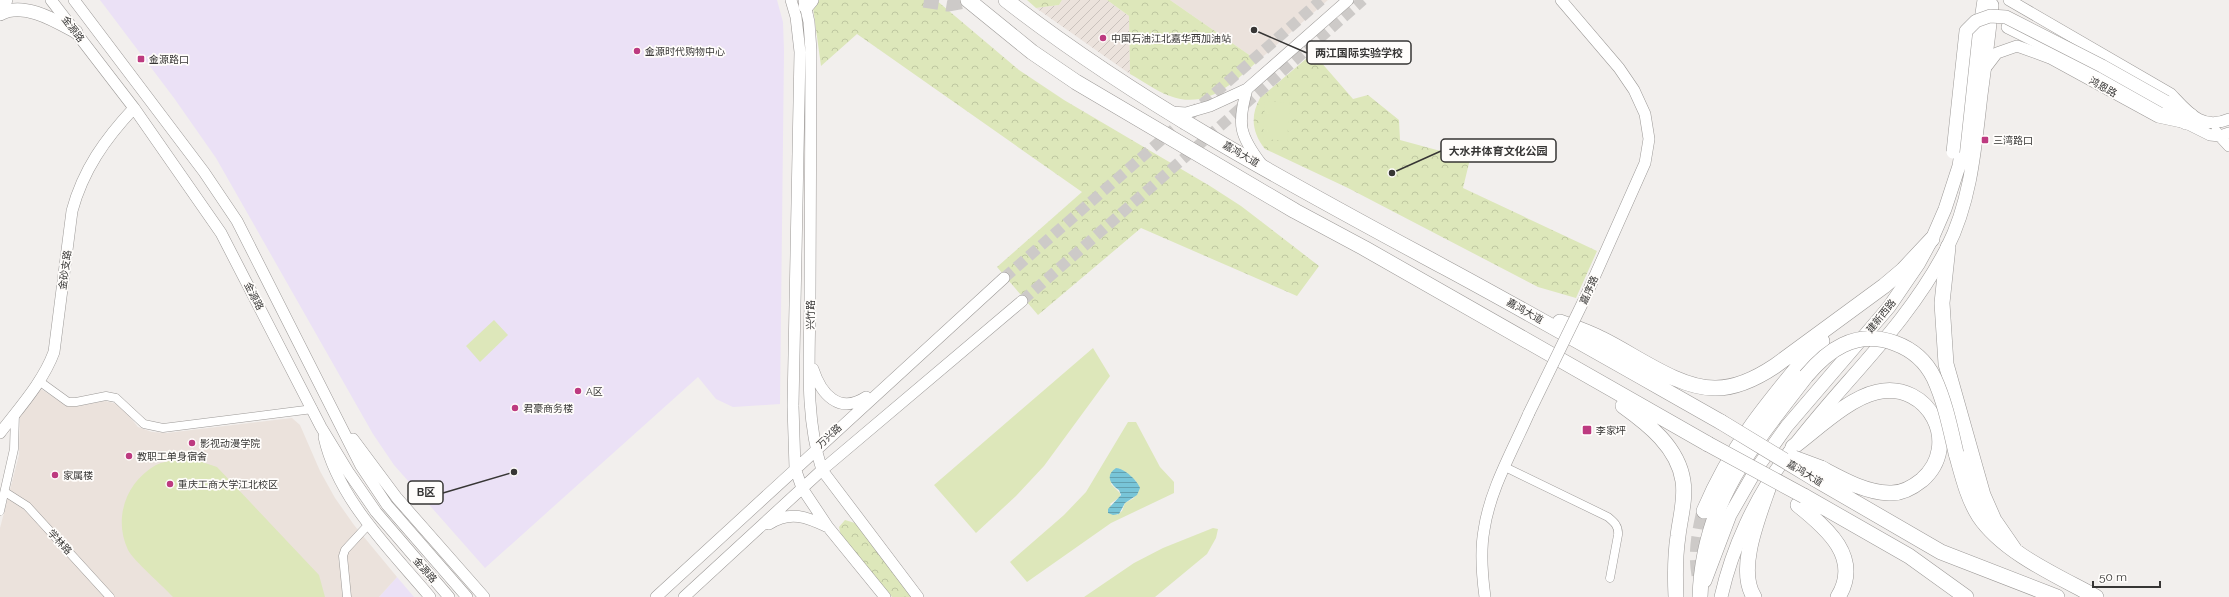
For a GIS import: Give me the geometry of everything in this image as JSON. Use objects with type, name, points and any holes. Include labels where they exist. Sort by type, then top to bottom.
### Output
[{"type":"highway","name":"嘉鸿大道","points":[[968,0],[1032,52],[1076,82],[1240,180],[1708,444],[1801,501],[1909,556],[1966,597]]},
{"type":"highway","name":"嘉鸿大道","points":[[1006,0],[1092,64],[1168,111],[1319,199],[1510,302],[1759,445],[1818,474],[1941,552],[2056,597]]},
{"type":"highway","points":[[1510,302],[1601,338],[1676,378],[1703,387],[1716,388],[1732,386],[1760,376],[1884,286],[1904,270],[1932,239]]},
{"type":"highway","points":[[1948,247],[1942,303],[1946,364],[1983,495],[1994,520],[2014,549]]},
{"type":"highway","points":[[1704,511],[1726,464],[1767,404],[1811,351],[1884,286]]},
{"type":"highway","points":[[1701,597],[1701,568],[1710,526],[1725,492],[1747,453],[1806,376],[1830,352],[1856,340],[1881,339],[1904,347],[1924,364],[1933,377],[1948,413],[1956,453],[1968,492],[1979,516],[1992,531],[2014,549],[2033,562],[2096,597]]},
{"type":"highway","points":[[1576,370],[1645,422],[1666,444],[1679,465],[1683,480],[1684,494],[1676,558],[1676,597]]},
{"type":"highway","points":[[1794,447],[1850,404],[1875,392],[1887,390],[1903,392],[1916,398],[1929,411],[1938,427],[1940,449],[1937,459],[1924,478],[1907,490],[1888,493],[1867,490],[1818,474]]},
{"type":"highway","points":[[1754,597],[1747,579],[1747,560],[1772,477]]},
{"type":"highway","points":[[1801,501],[1825,528],[1841,550],[1845,575],[1844,583],[1838,597]]},
{"type":"main road","points":[[0,7],[6,0]]},
{"type":"main road","name":"金源路","points":[[51,0],[134,108],[221,233],[321,427],[376,512],[449,597]]},
{"type":"main road","name":"金源路","points":[[74,0],[204,172],[237,221],[361,466],[387,505],[467,597]]},
{"type":"main road","name":"兴竹路","points":[[791,0],[796,17],[800,52],[793,406],[795,468],[802,488],[828,527],[885,597]]},
{"type":"main road","points":[[1168,111],[1186,113],[1210,106],[1247,88],[1348,0]]},
{"type":"main road","name":"嘉序路","points":[[1485,597],[1481,552],[1484,529],[1505,467],[1529,413],[1585,298],[1645,163],[1649,138],[1645,114],[1634,90],[1619,68],[1561,0]]},
{"type":"main road","name":"建新西路","points":[[1701,597],[1708,573],[1730,515],[1757,468],[1787,426],[1889,307],[1919,263],[1932,239],[1945,209],[1959,166],[1984,0]]},
{"type":"main road","name":"建新西路","points":[[1721,597],[1724,581],[1746,525],[1772,477],[1794,447],[1899,324],[1929,280],[1948,247],[1965,201],[1974,163],[1992,0]]},
{"type":"main road","name":"鸿恩路","points":[[2009,0],[2171,94],[2188,119],[2210,135],[2225,135]]},
{"type":"main road","name":"兴竹路","points":[[807,2],[811,51],[810,357],[811,408],[815,449],[822,470],[918,597]]},
{"type":"main road","points":[[0,14],[28,11],[52,18],[76,32]]},
{"type":"main road","points":[[1945,209],[1953,152],[1966,31],[1976,21],[1990,16],[2006,17],[2059,43],[2166,102],[2188,119]]},
{"type":"main road","points":[[76,32],[75,26],[81,20],[92,23]]},
{"type":"main road","points":[[2008,26],[2188,119]]},
{"type":"main road","name":"鸿恩路","points":[[1984,70],[1996,53],[2017,46],[2050,58],[2158,117],[2188,119],[2209,124]]},
{"type":"main road","points":[[1247,88],[1241,111],[1240,123],[1243,136],[1249,148],[1264,166]]},
{"type":"main road","name":"金砂支路","points":[[0,433],[50,364],[54,352],[72,211],[78,190],[86,171],[99,150],[114,129],[134,108]]},
{"type":"main road","points":[[2209,124],[2221,123],[2229,120]]},
{"type":"main road","points":[[2209,124],[2225,135],[2229,146]]},
{"type":"main road","name":"万兴路","points":[[656,597],[891,379],[1004,278]]},
{"type":"main road","name":"万兴路","points":[[684,597],[822,470],[1022,301]]},
{"type":"main road","points":[[810,357],[816,378],[823,389],[831,399],[842,404],[854,403],[861,400],[891,379]]},
{"type":"main road","points":[[336,418],[397,498],[484,597]]},
{"type":"main road","points":[[321,427],[329,460],[369,524],[430,597]]},
{"type":"main road","points":[[750,536],[777,519],[793,515],[805,516],[828,527]]},
{"type":"street","points":[[38,381],[68,402],[76,402],[106,396],[116,398],[144,424],[163,428],[312,409]]},
{"type":"street","points":[[0,511],[14,449],[15,413]]},
{"type":"street","points":[[1505,467],[1608,517],[1614,522],[1618,528],[1618,535],[1610,578]]},
{"type":"street","name":"学林路","points":[[5,492],[27,506],[110,597]]},
{"type":"street","points":[[347,597],[343,556],[345,550],[369,524]]},
{"type":"shaded area","points":[[100,0],[777,0],[783,22],[784,51],[780,404],[733,407],[716,399],[698,377],[485,568],[394,465],[373,434],[216,158],[174,98]]},
{"type":"shaded area","name":"中国石油江北嘉华西加油站","points":[[1062,0],[1107,0],[1129,16],[1130,74],[1036,8],[1059,5]]},
{"type":"shaded area","points":[[1170,0],[1328,0],[1258,61]]},
{"type":"shaded area","name":"重庆工商大学江北校区","points":[[41,389],[66,405],[77,406],[105,401],[114,403],[122,407],[138,427],[152,432],[167,433],[292,418],[300,425],[320,471],[335,498],[354,525],[397,577],[379,597],[0,597],[0,528],[19,455],[20,416]]},
{"type":"shaded area","points":[[397,577],[414,597],[379,597]]},
{"type":"green space","points":[[812,0],[936,0],[1019,70],[1064,100],[1210,186],[1241,206],[1319,266],[1297,296],[1141,228],[1038,315],[997,267],[1082,192],[857,34],[821,66]]},
{"type":"green space","points":[[1027,0],[1062,0],[1059,5],[1036,8]]},
{"type":"green space","points":[[1107,0],[1170,0],[1258,61],[1239,78],[1208,97],[1196,100],[1183,99],[1165,94],[1130,74],[1129,16]]},
{"type":"green space","points":[[1313,53],[1353,99],[1368,95],[1399,120],[1400,140],[1470,159],[1463,188],[1597,251],[1576,298],[1538,287],[1348,188],[1265,149],[1257,137],[1254,124],[1255,111],[1260,98]]},
{"type":"green space","points":[[1265,101],[1290,103],[1287,141],[1263,139]]},
{"type":"green space","points":[[494,320],[508,335],[480,362],[466,346]]},
{"type":"green space","points":[[1093,348],[1110,376],[1044,466],[1016,496],[976,533],[934,485]]},
{"type":"green space","points":[[1128,422],[1136,422],[1160,467],[1174,482],[1174,493],[1111,523],[1027,582],[1010,562],[1064,515],[1086,492]],"holes":[[[1119,468],[1136,481],[1134,498],[1125,503],[1122,511],[1117,515],[1110,504],[1120,497],[1120,493],[1111,484]]]},
{"type":"green space","points":[[176,459],[196,460],[217,467],[319,575],[325,597],[173,597],[142,567],[128,550],[122,526],[122,514],[130,491],[137,481],[156,465]]},
{"type":"green space","points":[[845,520],[855,523],[913,597],[892,597],[841,536],[839,527]]},
{"type":"green space","points":[[1213,528],[1218,529],[1216,538],[1207,554],[1155,597],[1084,597],[1134,563],[1163,548]]},
{"type":"water","points":[[1116,468],[1123,470],[1130,475],[1137,482],[1140,488],[1137,495],[1125,503],[1119,514],[1113,515],[1108,513],[1108,509],[1121,495],[1110,479],[1111,474]]},
{"type":"tunnel","points":[[924,0],[948,4],[971,0]]},
{"type":"tunnel","points":[[1004,278],[1321,0]]},
{"type":"tunnel","points":[[1022,301],[1363,0]]},
{"type":"tunnel","points":[[1699,575],[1699,535],[1704,511]]},
{"type":"place","name":"两江国际实验学校","points":[[1254,30]]},
{"type":"place","name":"中国石油江北嘉华西加油站","points":[[1103,38]]},
{"type":"place","name":"金源时代购物中心","points":[[637,51]]},
{"type":"place","name":"金源路口","points":[[141,59]]},
{"type":"place","name":"三湾路口","points":[[1985,140]]},
{"type":"place","name":"大水井体育文化公园","points":[[1392,173]]},
{"type":"place","name":"A区","points":[[578,391]]},
{"type":"place","name":"君豪商务楼","points":[[515,408]]},
{"type":"place","name":"李家坪","points":[[1587,430]]},
{"type":"place","name":"影视动漫学院","points":[[192,443]]},
{"type":"place","name":"教职工单身宿舍","points":[[129,456]]},
{"type":"place","name":"B区","points":[[514,472]]},
{"type":"place","name":"家属楼","points":[[55,475]]},
{"type":"place","name":"重庆工商大学江北校区","points":[[170,484]]}]
